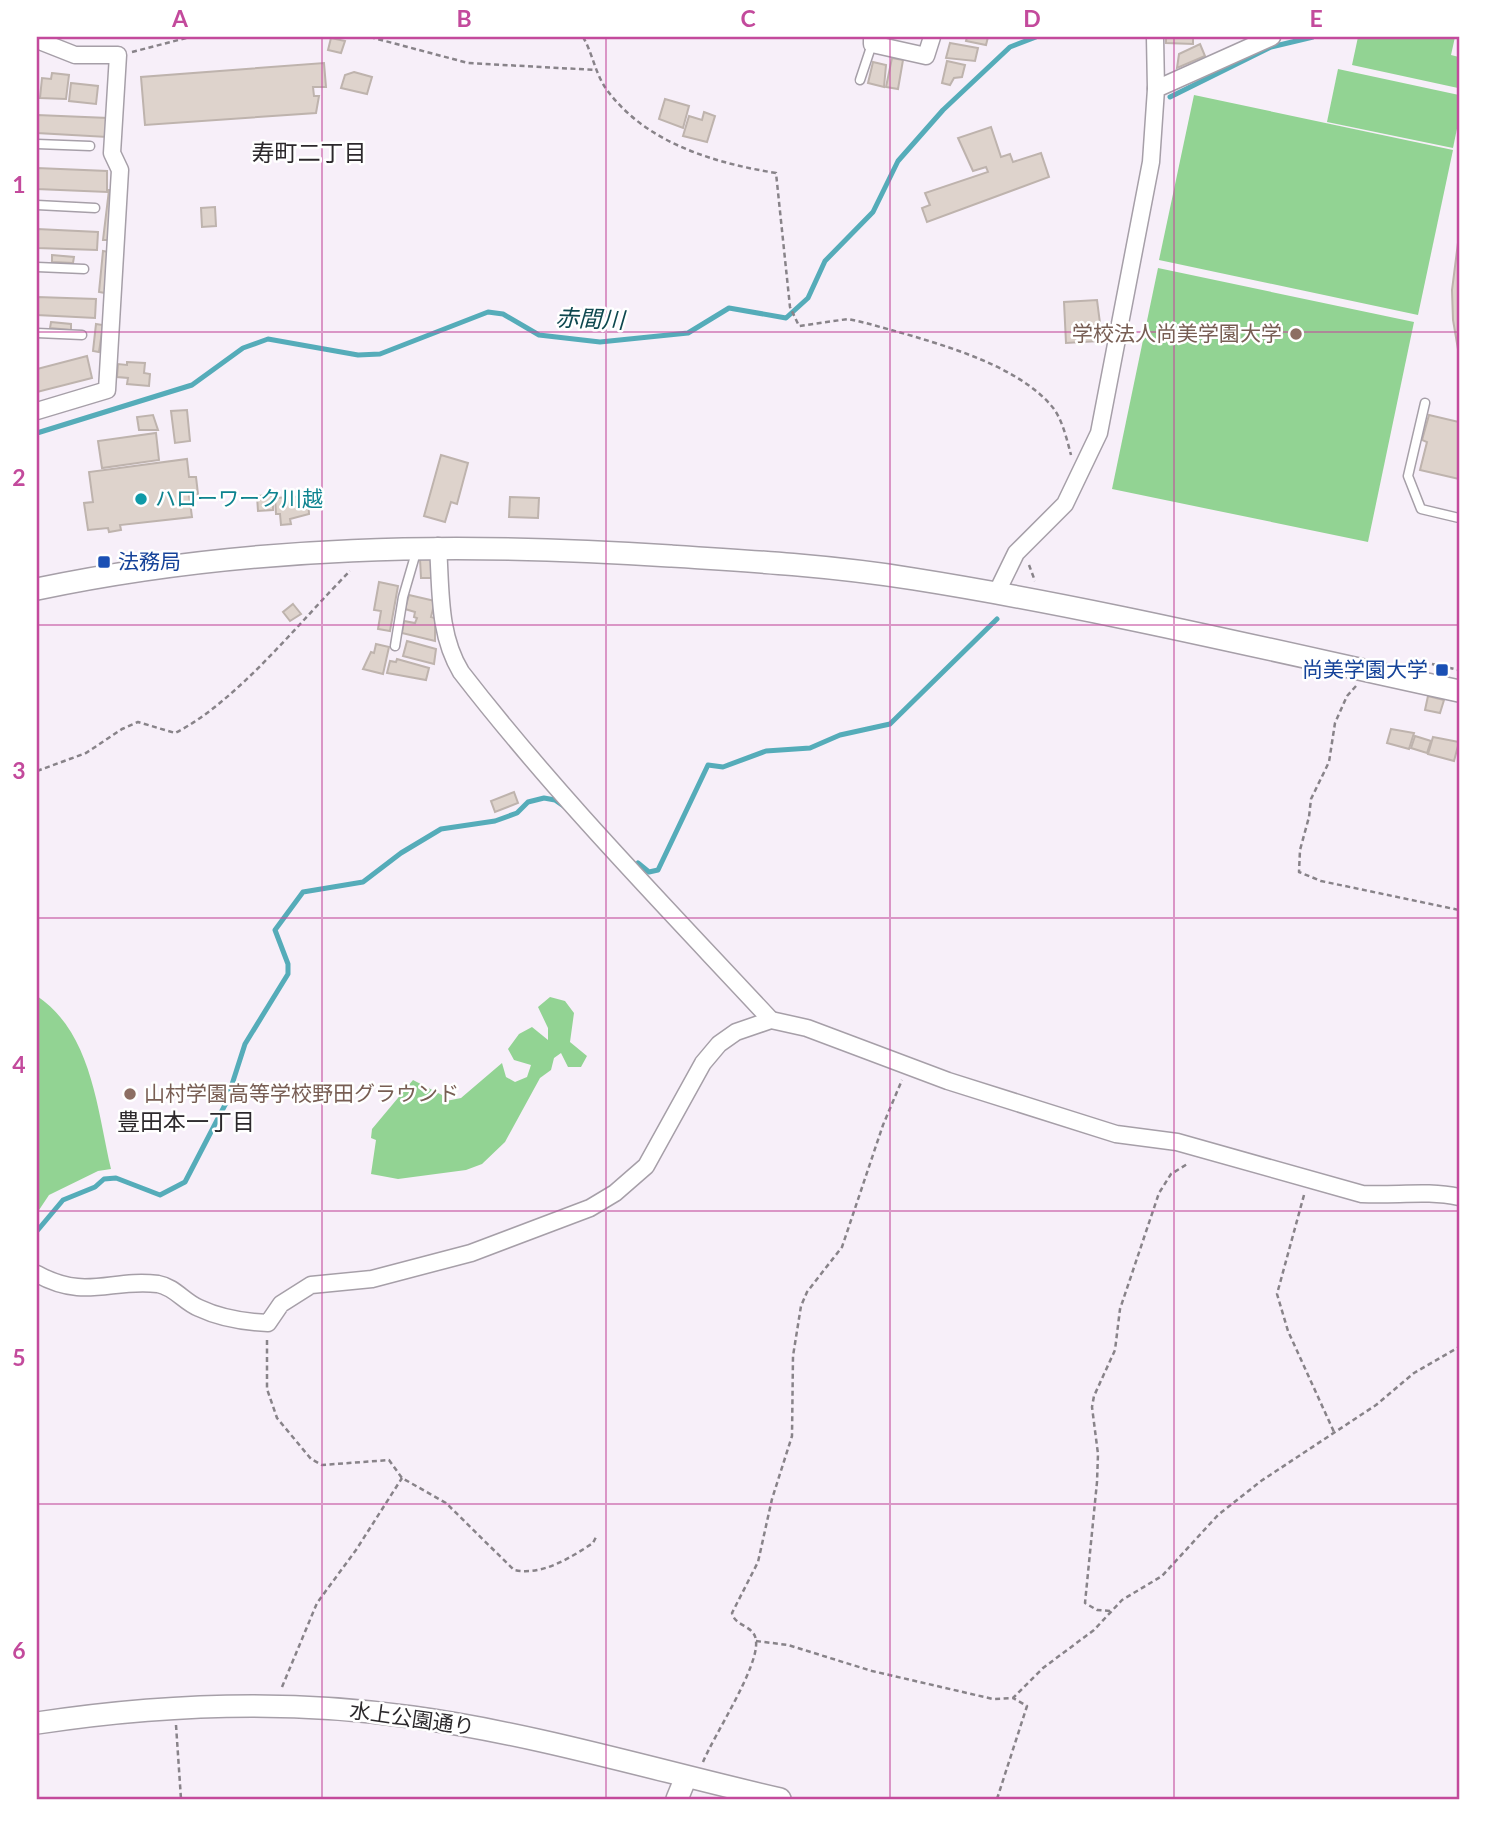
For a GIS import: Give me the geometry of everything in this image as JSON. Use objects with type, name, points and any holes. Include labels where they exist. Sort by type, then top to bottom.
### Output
[{"type":"street","points":[[872,41],[926,56],[932,37]]},
{"type":"street","points":[[996,594],[1016,553],[1050,522],[1078,480],[1099,433],[1151,162],[1156,89],[1154,37]]},
{"type":"street","points":[[1156,89],[1272,37]]},
{"type":"street","points":[[37,40],[75,55],[118,55],[112,153],[120,170],[107,390],[37,411]]},
{"type":"street","points":[[428,546],[448,651],[461,673],[596,834],[629,865],[771,1020]]},
{"type":"street","points":[[37,589],[225,558],[365,548],[428,546],[592,551],[784,564],[891,575],[996,594],[1459,691]]},
{"type":"street","points":[[37,1274],[83,1289],[138,1283],[161,1284],[199,1308],[238,1320],[268,1322],[281,1304],[311,1285],[372,1279],[471,1253],[560,1220],[630,1183],[646,1166],[703,1063],[719,1044],[736,1032],[771,1020],[807,1028],[908,1067],[1116,1134],[1177,1142],[1306,1175],[1362,1194],[1385,1196],[1419,1192],[1459,1197]]},
{"type":"street","name":"水上公園通り","points":[[37,1723],[176,1708],[274,1705],[369,1712],[473,1726],[780,1799]]},
{"type":"street","points":[[677,1799],[686,1777]]},
{"type":"lane","points":[[860,80],[872,41]]},
{"type":"lane","points":[[37,144],[90,145]]},
{"type":"lane","points":[[37,205],[95,208]]},
{"type":"lane","points":[[37,267],[84,269]]},
{"type":"lane","points":[[37,333],[82,335]]},
{"type":"lane","points":[[1425,403],[1408,476],[1421,509],[1459,518]]},
{"type":"lane","points":[[395,646],[403,597],[428,546]]},
{"type":"path","points":[[118,55],[190,37]]},
{"type":"path","points":[[370,37],[468,63],[596,70]]},
{"type":"path","points":[[583,37],[606,89],[643,128],[727,165],[776,173],[790,307],[799,326],[848,319],[974,356],[998,367],[1053,409],[1062,424],[1078,480]]},
{"type":"path","points":[[37,771],[86,753],[122,729],[138,722],[175,733],[197,722],[283,642],[357,564],[365,548]]},
{"type":"path","points":[[1029,557],[1031,575],[1042,585]]},
{"type":"path","points":[[1422,662],[1459,670]]},
{"type":"path","points":[[1362,670],[1357,684],[1347,696],[1338,715],[1329,762],[1311,799],[1310,817],[1300,850],[1299,872],[1321,881],[1459,910]]},
{"type":"path","points":[[711,1741],[752,1662],[756,1641],[750,1630],[736,1623],[732,1613],[758,1562],[772,1499],[792,1436],[796,1322],[807,1292],[842,1247],[883,1125],[908,1067]]},
{"type":"path","points":[[1110,1611],[1097,1610],[1085,1603],[1098,1468],[1092,1407],[1115,1350],[1120,1309],[1159,1193],[1171,1174],[1202,1150]]},
{"type":"path","points":[[1304,1194],[1277,1294],[1288,1331],[1334,1432]]},
{"type":"path","points":[[268,1322],[267,1389],[277,1418],[311,1459],[322,1465],[389,1460],[402,1478],[446,1503],[514,1570],[542,1570],[593,1543],[597,1535]]},
{"type":"path","points":[[1013,1698],[1043,1668],[1094,1630],[1110,1611],[1162,1576],[1218,1515],[1376,1405],[1414,1373],[1459,1346]]},
{"type":"path","points":[[274,1705],[317,1603],[356,1550],[402,1478]]},
{"type":"path","points":[[756,1641],[788,1644],[872,1671],[993,1699],[1013,1698],[1027,1706],[998,1799]]},
{"type":"path","points":[[176,1708],[181,1799]]},
{"type":"green space","points":[[1358,37],[1455,37],[1451,55],[1459,57],[1458,88],[1352,65]]},
{"type":"green space","points":[[1338,69],[1459,95],[1459,119],[1453,148],[1327,122]]},
{"type":"green space","points":[[1194,95],[1453,150],[1418,315],[1159,260]]},
{"type":"green space","points":[[1158,268],[1414,322],[1368,542],[1112,489]]},
{"type":"green space","points":[[37,996],[70,1030],[81,1051],[96,1098],[111,1169],[98,1171],[49,1195],[37,1213]]},
{"type":"green space","points":[[550,997],[565,1001],[574,1013],[570,1042],[587,1056],[581,1067],[568,1067],[561,1053],[554,1058],[551,1070],[540,1078],[505,1142],[482,1164],[466,1170],[398,1179],[371,1174],[376,1140],[371,1138],[372,1129],[413,1080],[442,1095],[446,1101],[461,1098],[502,1063],[506,1077],[515,1082],[527,1077],[531,1065],[514,1060],[508,1049],[519,1034],[532,1027],[548,1040],[548,1028],[538,1007]]},
{"type":"building","points":[[967,37],[988,37],[986,45],[966,41]]},
{"type":"building","points":[[1166,37],[1193,37],[1193,44],[1166,43]]},
{"type":"building","points":[[331,38],[345,41],[341,53],[328,50]]},
{"type":"building","points":[[950,43],[978,48],[975,61],[946,58]]},
{"type":"building","points":[[1200,44],[1205,56],[1177,68],[1179,54]]},
{"type":"building","points":[[892,58],[903,60],[898,89],[886,87]]},
{"type":"building","points":[[947,61],[965,65],[962,77],[954,78],[950,85],[942,83]]},
{"type":"building","points":[[873,62],[886,65],[884,87],[868,83]]},
{"type":"building","points":[[324,63],[326,87],[313,87],[314,96],[319,96],[316,113],[145,125],[141,77]]},
{"type":"building","points":[[354,72],[372,77],[367,94],[341,88],[345,75]]},
{"type":"building","points":[[52,73],[69,75],[66,99],[40,98],[42,78],[51,79]]},
{"type":"building","points":[[71,83],[98,86],[96,104],[69,101]]},
{"type":"building","points":[[665,99],[689,106],[683,128],[659,119]]},
{"type":"building","points":[[704,112],[715,116],[707,142],[683,136],[689,116],[702,120]]},
{"type":"building","points":[[37,115],[108,118],[107,137],[37,133]]},
{"type":"building","points":[[991,127],[1001,157],[1010,154],[1013,162],[1041,153],[1049,177],[927,222],[922,208],[930,205],[925,193],[988,172],[986,167],[973,171],[958,138]]},
{"type":"building","points":[[37,168],[107,171],[107,192],[37,189]]},
{"type":"building","points":[[109,190],[115,190],[108,240],[103,240]]},
{"type":"building","points":[[215,207],[216,226],[202,227],[201,208]]},
{"type":"building","points":[[37,229],[98,232],[97,250],[37,248]]},
{"type":"building","points":[[1459,235],[1459,355],[1453,320],[1452,290]]},
{"type":"building","points":[[103,251],[109,252],[105,293],[99,292]]},
{"type":"building","points":[[52,255],[74,257],[73,263],[52,262]]},
{"type":"building","points":[[37,297],[96,299],[95,318],[37,315]]},
{"type":"building","points":[[1097,300],[1101,331],[1098,331],[1099,341],[1066,343],[1064,302]]},
{"type":"building","points":[[51,322],[71,324],[71,330],[50,328]]},
{"type":"building","points":[[96,324],[103,325],[99,352],[93,351]]},
{"type":"building","points":[[87,356],[92,378],[37,392],[37,369]]},
{"type":"building","points":[[127,362],[145,363],[144,373],[150,374],[149,386],[127,384],[128,378],[117,377],[118,364],[127,365]]},
{"type":"building","points":[[187,410],[190,441],[175,443],[171,411]]},
{"type":"building","points":[[153,415],[158,430],[139,430],[137,417]]},
{"type":"building","points":[[1429,415],[1459,422],[1459,479],[1420,470],[1427,442],[1422,440]]},
{"type":"building","points":[[156,433],[159,460],[102,468],[98,441]]},
{"type":"building","points":[[441,455],[468,463],[457,504],[451,502],[445,522],[424,516]]},
{"type":"building","name":"ハローワーク川越","points":[[187,459],[189,477],[196,477],[198,494],[189,495],[192,517],[120,525],[121,530],[109,532],[108,528],[88,530],[84,503],[93,502],[89,472]]},
{"type":"building","points":[[273,495],[273,510],[258,511],[257,496]]},
{"type":"building","points":[[308,496],[309,514],[290,519],[291,524],[281,525],[280,514],[276,514],[275,498]]},
{"type":"building","points":[[510,497],[539,498],[538,518],[509,517]]},
{"type":"building","points":[[432,558],[433,578],[421,578],[420,559]]},
{"type":"building","points":[[379,582],[398,586],[390,631],[378,629],[381,611],[374,610]]},
{"type":"building","points":[[409,595],[435,601],[431,617],[435,618],[435,641],[402,633],[404,621],[415,623],[417,618],[414,617],[415,612],[405,609]]},
{"type":"building","points":[[293,604],[301,614],[290,621],[283,612]]},
{"type":"building","points":[[407,641],[436,649],[434,664],[403,656]]},
{"type":"building","points":[[376,644],[389,647],[383,674],[363,669],[371,652],[374,653]]},
{"type":"building","points":[[397,659],[429,668],[426,680],[387,673],[390,661],[396,662]]},
{"type":"building","points":[[1428,696],[1444,700],[1440,713],[1425,710]]},
{"type":"building","points":[[1391,729],[1414,733],[1409,749],[1387,743]]},
{"type":"building","points":[[1415,736],[1431,741],[1427,753],[1411,748]]},
{"type":"building","points":[[1433,737],[1459,742],[1454,761],[1428,754]]},
{"type":"building","points":[[514,792],[518,803],[495,812],[491,801]]},
{"type":"waterway","name":"赤間川","points":[[37,433],[192,385],[243,348],[268,339],[358,355],[380,354],[488,312],[503,314],[539,335],[600,342],[688,333],[729,308],[786,318],[808,298],[825,261],[873,212],[898,161],[943,110],[1010,47],[1036,37]]},
{"type":"waterway","points":[[1170,97],[1271,47],[1313,37]]},
{"type":"waterway","points":[[638,863],[649,872],[658,870],[708,765],[723,767],[766,751],[810,748],[840,735],[890,724],[997,619]]},
{"type":"waterway","points":[[37,1231],[63,1200],[95,1187],[104,1179],[116,1178],[160,1195],[185,1182],[226,1103],[245,1044],[288,974],[288,964],[275,930],[303,892],[363,882],[401,853],[441,829],[495,821],[517,813],[528,802],[544,798],[555,800],[565,807]]},
{"type":"place","name":"学校法人尚美学園大学","points":[[1296,334]]},
{"type":"place","name":"ハローワーク川越","points":[[141,499]]},
{"type":"place","name":"法務局","points":[[104,562]]},
{"type":"place","name":"尚美学園大学","points":[[1442,670]]},
{"type":"place","name":"山村学園高等学校野田グラウンド","points":[[130,1094]]},
{"type":"district","name":"寿町二丁目","points":[[309,153]]},
{"type":"district","name":"豊田本一丁目","points":[[186,1122]]}]
